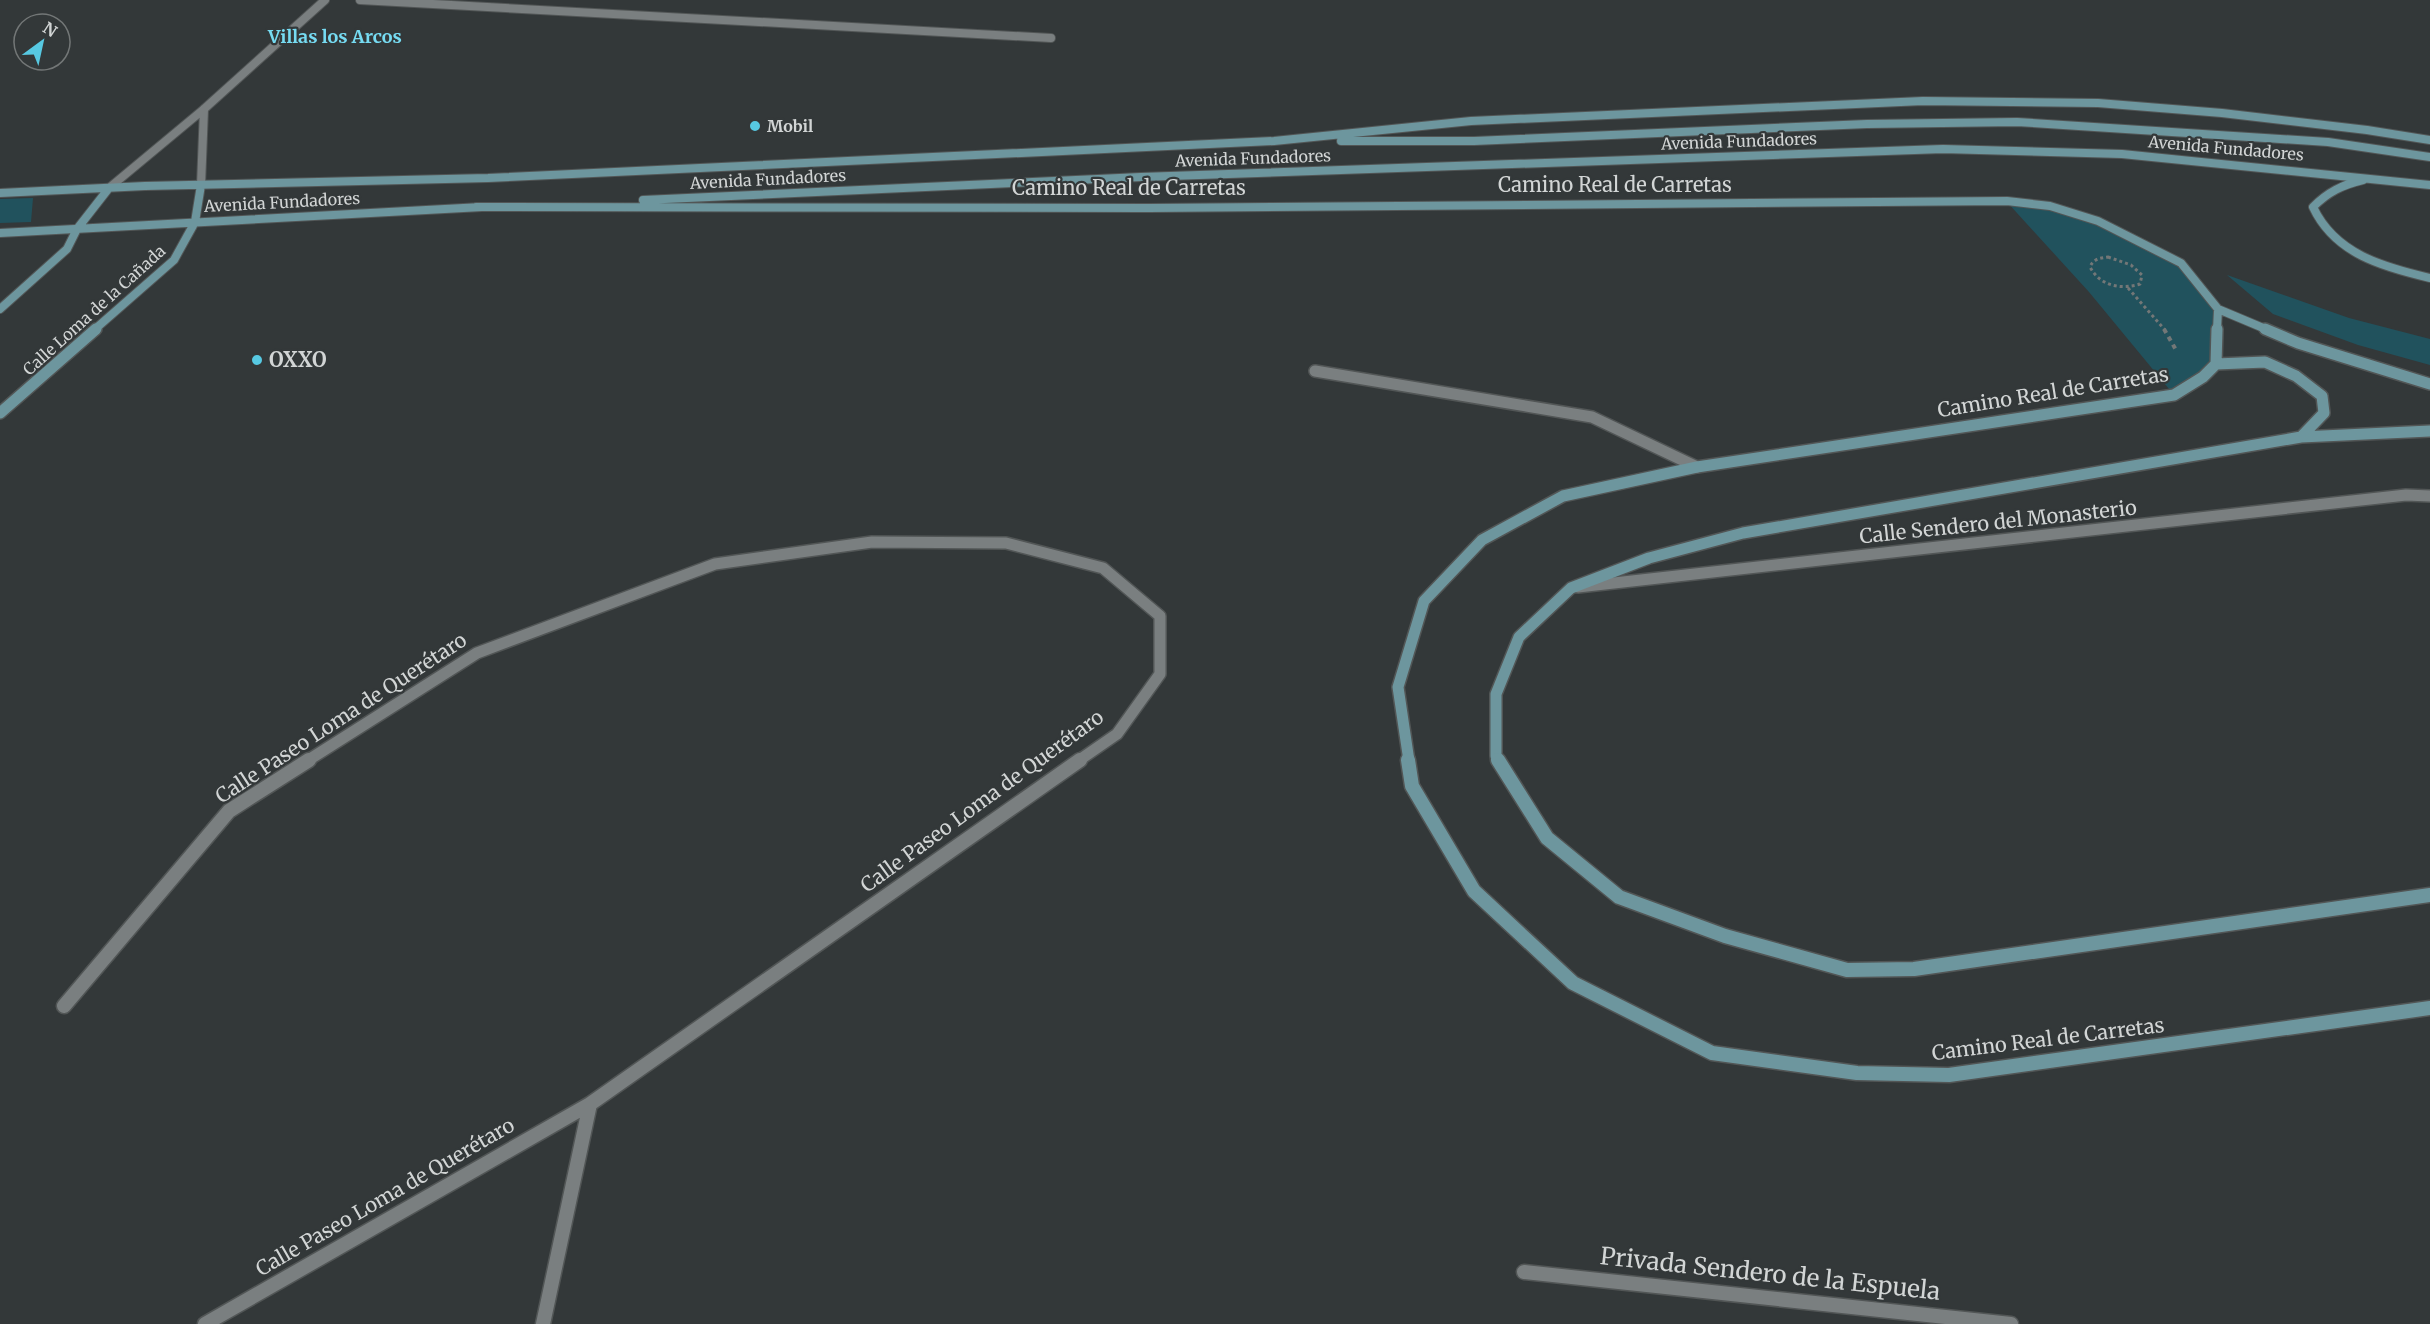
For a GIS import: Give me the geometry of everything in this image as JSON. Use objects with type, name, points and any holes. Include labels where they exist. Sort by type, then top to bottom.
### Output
[{"type":"street","points":[[0,309],[67,249],[77,229],[109,188],[204,109],[325,0]]},
{"type":"street","points":[[360,0],[1051,38]]},
{"type":"street","name":"Avenida Fundadores","points":[[0,193],[146,186],[488,178],[1274,141],[1471,121],[1923,101],[2097,103],[2222,113],[2430,140]]},
{"type":"street","points":[[201,185],[204,109]]},
{"type":"street","points":[[1274,141],[1474,141],[1867,124],[2017,122],[2328,142],[2430,157]]},
{"type":"street","name":"Avenida Fundadores","points":[[0,233],[476,207],[1141,177],[1942,149],[2122,154],[2430,185]]},
{"type":"street","points":[[2377,178],[2339,185],[2322,196],[2313,207],[2318,222],[2349,249],[2390,269],[2430,278]]},
{"type":"street","name":"Calle Loma de la Cañada","points":[[0,414],[174,260],[195,222],[201,185]]},
{"type":"street","name":"Camino Real de Carretas","points":[[476,207],[1161,208],[2007,201],[2049,206],[2098,221],[2184,266],[2218,309]]},
{"type":"street","points":[[2301,437],[2324,413],[2322,396],[2296,376],[2265,362],[2216,364],[2218,309],[2298,343],[2430,384]]},
{"type":"street","name":"Camino Real de Carretas","points":[[2216,364],[2202,377],[2174,395],[1698,467],[1563,496],[1482,540],[1424,601],[1398,687],[1412,786],[1474,891],[1573,983],[1712,1053],[1857,1073],[1949,1075],[2430,1008]]},
{"type":"street","points":[[1315,371],[1592,417],[1698,467]]},
{"type":"street","points":[[2430,431],[2301,437],[1743,533],[1649,558],[1571,588],[1520,637],[1496,694],[1496,756],[1547,838],[1619,897],[1725,936],[1847,970],[1914,969],[2430,895]]},
{"type":"street","name":"Calle Sendero del Monasterio","points":[[1571,588],[2406,495],[2430,496]]},
{"type":"street","name":"Calle Paseo Loma de Querétaro","points":[[64,1006],[230,811],[477,653],[715,564],[872,542],[1006,543],[1103,568],[1160,616],[1160,674],[1116,734],[590,1104],[205,1324]]},
{"type":"street","points":[[543,1324],[590,1104]]},
{"type":"street","name":"Privada Sendero de la Espuela","points":[[1524,1272],[2011,1324]]},
{"type":"path","points":[[2127,288],[2161,323],[2176,350],[2174,395]]},
{"type":"shaded area","points":[[33,198],[31,222],[0,223],[0,199]]},
{"type":"shaded area","points":[[2007,202],[2050,206],[2098,221],[2181,263],[2218,309],[2216,364],[2174,395],[2089,292]]},
{"type":"shaded area","points":[[2227,275],[2349,318],[2430,339],[2430,365],[2358,345],[2273,314]]},
{"type":"place","name":"Mobil","points":[[755,126]]},
{"type":"place","name":"OXXO","points":[[257,360]]},
{"type":"district","name":"Villas los Arcos","points":[[335,37]]}]
